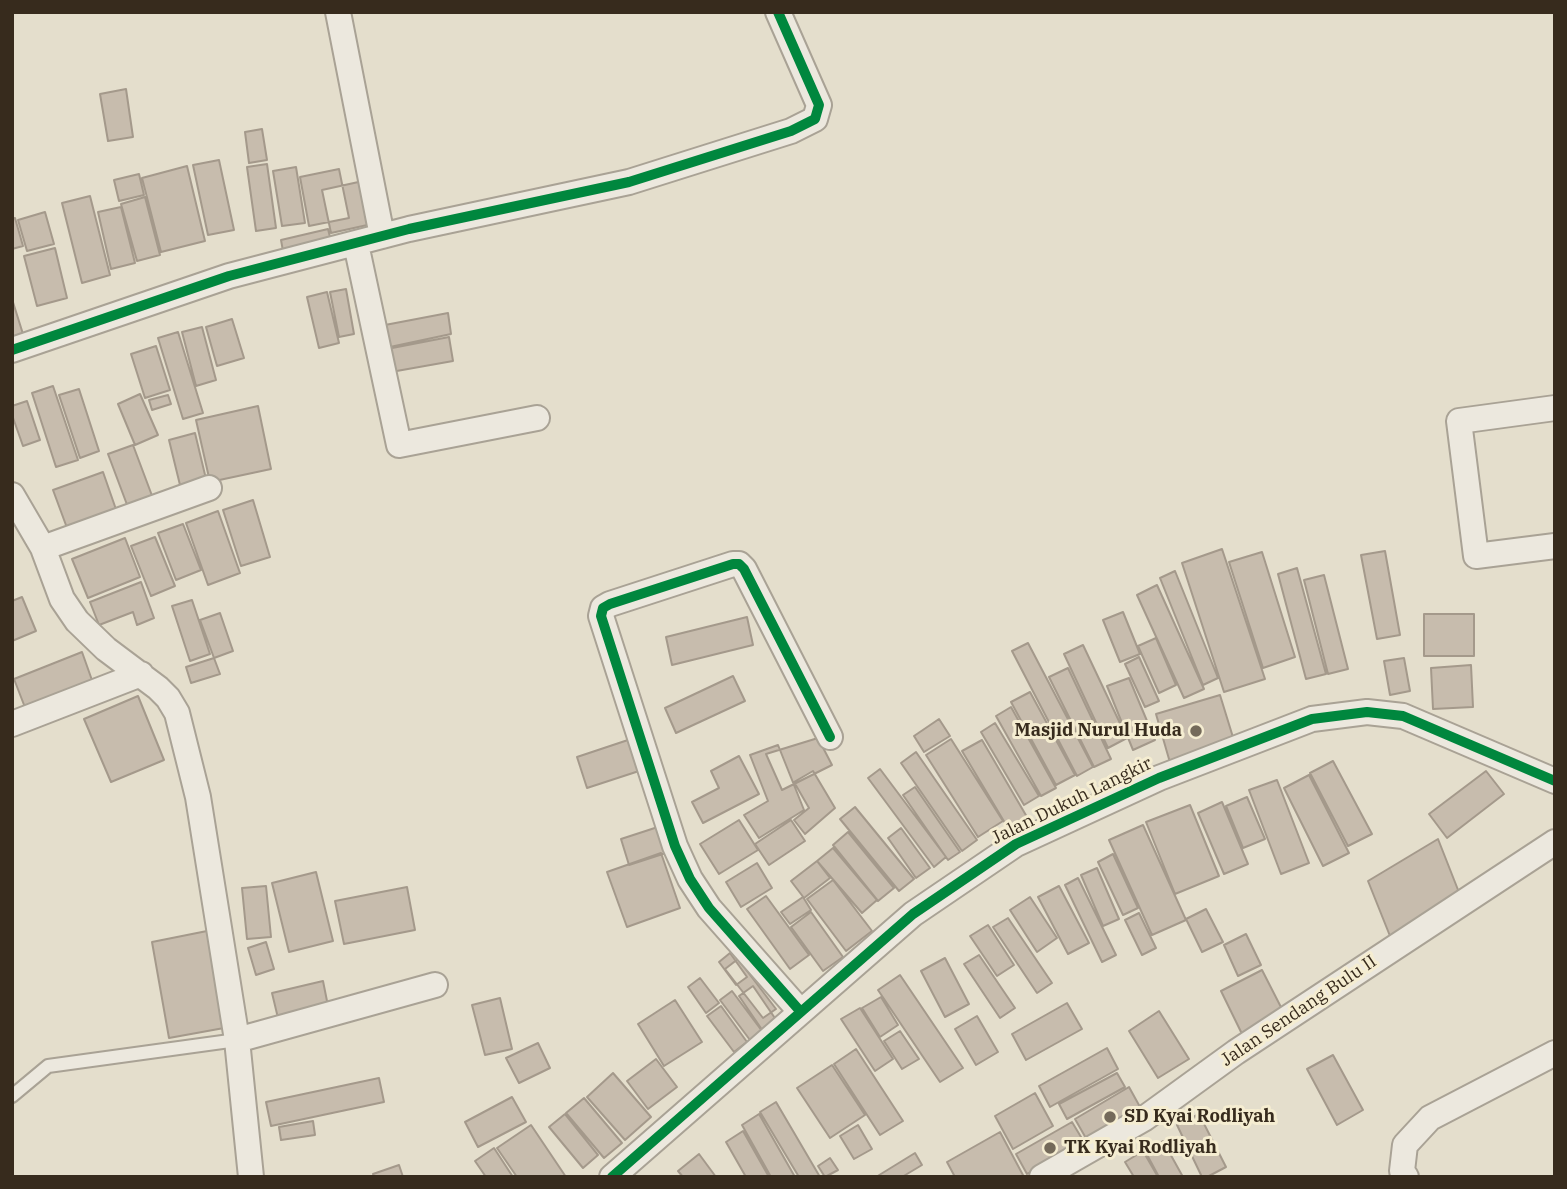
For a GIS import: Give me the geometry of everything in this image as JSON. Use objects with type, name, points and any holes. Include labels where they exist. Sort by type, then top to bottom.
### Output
[{"type":"street","points":[[338,12],[382,236]]},
{"type":"street","points":[[12,350],[229,276],[382,236],[629,182],[791,131],[815,119],[819,105],[778,12]]},
{"type":"street","points":[[356,244],[399,445],[537,418]]},
{"type":"street","points":[[1555,408],[1458,421],[1476,556],[1555,546]]},
{"type":"street","points":[[43,548],[209,488]]},
{"type":"street","points":[[12,495],[43,548],[62,599],[77,621],[106,649],[168,698],[177,713],[198,797],[237,1040],[251,1177]]},
{"type":"street","points":[[800,1011],[709,908],[690,879],[675,846],[601,616],[603,608],[739,564],[830,737]]},
{"type":"street","points":[[12,724],[141,674]]},
{"type":"street","name":"Jalan Dukuh Langkir","points":[[612,1177],[912,914],[1016,844],[1159,778],[1312,719],[1367,712],[1403,716],[1555,781]]},
{"type":"street","name":"Jalan Sendang Bulu II","points":[[1042,1177],[1145,1118],[1246,1045],[1555,842]]},
{"type":"street","points":[[237,1040],[435,985]]},
{"type":"street","points":[[1406,1177],[1402,1171],[1405,1145],[1430,1118],[1555,1052]]},
{"type":"lane","points":[[12,1096],[48,1066],[237,1040]]},
{"type":"building","points":[[126,89],[133,137],[108,141],[100,94]]},
{"type":"building","points":[[262,129],[267,160],[249,163],[245,132]]},
{"type":"building","points":[[219,160],[234,230],[208,235],[193,165]]},
{"type":"building","points":[[267,164],[276,228],[256,231],[247,167]]},
{"type":"building","points":[[187,166],[205,241],[161,252],[142,178]]},
{"type":"building","points":[[296,167],[305,223],[282,226],[273,171]]},
{"type":"building","points":[[339,169],[349,218],[309,226],[300,177]]},
{"type":"building","points":[[139,174],[144,195],[119,201],[114,180]]},
{"type":"building","points":[[363,181],[372,224],[331,233],[322,190]]},
{"type":"building","points":[[90,196],[110,275],[82,283],[62,203]]},
{"type":"building","points":[[145,197],[160,255],[137,261],[121,204]]},
{"type":"building","points":[[121,207],[135,263],[111,269],[98,212]]},
{"type":"building","points":[[45,212],[54,244],[27,251],[18,220]]},
{"type":"building","points":[[15,218],[23,246],[12,249],[12,219]]},
{"type":"building","points":[[328,229],[331,241],[283,251],[281,240]]},
{"type":"building","points":[[55,248],[67,298],[37,306],[24,256]]},
{"type":"building","points":[[346,289],[354,334],[339,337],[330,292]]},
{"type":"building","points":[[327,292],[339,343],[319,348],[307,297]]},
{"type":"building","points":[[12,299],[23,334],[12,337]]},
{"type":"building","points":[[448,313],[451,334],[390,347],[385,325]]},
{"type":"building","points":[[232,319],[244,358],[217,366],[206,327]]},
{"type":"building","points":[[202,327],[216,380],[196,386],[182,332]]},
{"type":"building","points":[[178,332],[203,413],[183,419],[158,338]]},
{"type":"building","points":[[449,337],[453,361],[391,372],[387,349]]},
{"type":"building","points":[[156,346],[170,390],[145,398],[131,354]]},
{"type":"building","points":[[53,386],[78,460],[56,467],[32,393]]},
{"type":"building","points":[[79,389],[99,451],[80,458],[59,395]]},
{"type":"building","points":[[140,394],[158,435],[135,445],[118,404]]},
{"type":"building","points":[[168,395],[171,404],[152,410],[149,400]]},
{"type":"building","points":[[27,401],[40,440],[23,446],[12,415],[12,406]]},
{"type":"building","points":[[258,406],[271,469],[210,482],[196,420]]},
{"type":"building","points":[[195,433],[206,479],[180,485],[169,440]]},
{"type":"building","points":[[133,445],[154,501],[129,510],[108,454]]},
{"type":"building","points":[[103,472],[119,518],[70,536],[53,490]]},
{"type":"building","points":[[253,500],[270,557],[241,566],[223,510]]},
{"type":"building","points":[[218,511],[240,573],[208,585],[186,523]]},
{"type":"building","points":[[183,524],[201,570],[176,580],[158,533]]},
{"type":"building","points":[[155,537],[175,586],[151,596],[131,546]]},
{"type":"building","points":[[125,538],[140,577],[88,598],[72,559]]},
{"type":"building","points":[[1222,549],[1265,679],[1224,692],[1182,563]]},
{"type":"building","points":[[1385,551],[1400,635],[1377,639],[1361,555]]},
{"type":"building","points":[[1262,552],[1295,657],[1263,668],[1229,562]]},
{"type":"building","points":[[1297,568],[1326,674],[1306,679],[1278,574]]},
{"type":"building","points":[[1175,571],[1218,678],[1203,685],[1160,578]]},
{"type":"building","points":[[1324,575],[1348,669],[1328,674],[1304,580]]},
{"type":"building","points":[[141,582],[154,618],[137,625],[133,612],[99,625],[90,602]]},
{"type":"building","points":[[1157,585],[1204,689],[1184,698],[1137,595]]},
{"type":"building","points":[[22,597],[36,631],[12,641],[12,601]]},
{"type":"building","points":[[192,600],[210,654],[190,661],[172,606]]},
{"type":"building","points":[[1123,612],[1140,654],[1120,662],[1103,620]]},
{"type":"building","points":[[220,613],[233,651],[214,658],[200,620]]},
{"type":"building","points":[[1424,614],[1474,614],[1474,656],[1424,656]]},
{"type":"building","points":[[747,617],[753,645],[672,665],[666,637]]},
{"type":"building","points":[[1156,638],[1176,685],[1159,693],[1138,646]]},
{"type":"building","points":[[1028,643],[1093,767],[1077,776],[1012,651]]},
{"type":"building","points":[[1083,645],[1127,738],[1108,748],[1064,654]]},
{"type":"building","points":[[82,652],[93,683],[26,710],[14,679]]},
{"type":"building","points":[[1139,657],[1159,701],[1145,707],[1125,664]]},
{"type":"building","points":[[214,658],[220,674],[191,683],[186,667]]},
{"type":"building","points":[[1404,658],[1410,691],[1390,695],[1384,661]]},
{"type":"building","points":[[1471,665],[1473,707],[1433,709],[1431,668]]},
{"type":"building","points":[[1068,668],[1111,759],[1094,767],[1049,677]]},
{"type":"building","points":[[733,676],[745,701],[676,733],[665,708]]},
{"type":"building","points":[[1129,678],[1155,740],[1133,750],[1107,686]]},
{"type":"building","points":[[1030,692],[1075,775],[1056,785],[1011,702]]},
{"type":"building","name":"Masjid Nurul Huda","points":[[1220,695],[1236,747],[1171,766],[1156,714]]},
{"type":"building","points":[[138,696],[164,760],[111,782],[84,719]]},
{"type":"building","points":[[1011,707],[1056,788],[1041,796],[996,716]]},
{"type":"building","points":[[939,719],[950,736],[924,752],[914,736]]},
{"type":"building","points":[[995,723],[1039,796],[1024,805],[981,732]]},
{"type":"building","points":[[818,738],[832,765],[782,790],[766,754]]},
{"type":"building","points":[[951,739],[1003,821],[978,837],[926,755]]},
{"type":"building","points":[[628,740],[639,771],[587,788],[577,757]]},
{"type":"building","points":[[982,740],[1027,817],[1008,828],[962,751]]},
{"type":"building","points":[[778,745],[804,810],[759,838],[744,815],[768,801],[750,755]]},
{"type":"building","points":[[916,752],[977,840],[962,851],[901,763]]},
{"type":"building","points":[[739,756],[759,794],[703,823],[692,802],[719,788],[711,771]]},
{"type":"building","points":[[1333,761],[1372,834],[1348,846],[1310,773]]},
{"type":"building","points":[[880,769],[946,857],[934,867],[868,778]]},
{"type":"building","points":[[813,771],[835,808],[805,834],[794,820],[809,808],[794,782]]},
{"type":"building","points":[[1486,771],[1504,794],[1447,838],[1429,814]]},
{"type":"building","points":[[1309,775],[1349,853],[1323,866],[1284,788]]},
{"type":"building","points":[[1277,780],[1309,863],[1281,874],[1249,790]]},
{"type":"building","points":[[915,787],[960,852],[948,860],[903,795]]},
{"type":"building","points":[[1247,797],[1265,839],[1243,848],[1226,806]]},
{"type":"building","points":[[1222,802],[1248,864],[1224,874],[1198,813]]},
{"type":"building","points":[[1190,805],[1219,876],[1175,894],[1146,822]]},
{"type":"building","points":[[855,807],[914,879],[899,891],[840,819]]},
{"type":"building","points":[[739,820],[758,850],[719,874],[700,844]]},
{"type":"building","points":[[791,820],[805,841],[769,865],[755,844]]},
{"type":"building","points":[[664,825],[672,851],[629,865],[621,839]]},
{"type":"building","points":[[1143,825],[1186,920],[1152,935],[1109,840]]},
{"type":"building","points":[[901,828],[930,868],[916,878],[888,838]]},
{"type":"building","points":[[848,832],[894,888],[878,901],[833,845]]},
{"type":"building","points":[[1438,839],[1462,900],[1392,941],[1368,881]]},
{"type":"building","points":[[833,848],[877,900],[862,913],[817,861]]},
{"type":"building","points":[[661,853],[680,908],[627,927],[607,872]]},
{"type":"building","points":[[1113,854],[1138,908],[1123,915],[1098,862]]},
{"type":"building","points":[[817,861],[830,878],[804,898],[791,881]]},
{"type":"building","points":[[757,863],[772,888],[741,907],[726,882]]},
{"type":"building","points":[[1097,868],[1119,919],[1103,926],[1081,875]]},
{"type":"building","points":[[316,872],[333,941],[289,952],[272,883]]},
{"type":"building","points":[[1078,878],[1116,955],[1102,962],[1065,885]]},
{"type":"building","points":[[833,880],[872,931],[846,951],[807,899]]},
{"type":"building","points":[[266,886],[271,937],[247,939],[242,888]]},
{"type":"building","points":[[1059,886],[1089,943],[1068,954],[1038,897]]},
{"type":"building","points":[[407,887],[415,930],[344,944],[335,901]]},
{"type":"building","points":[[766,896],[809,955],[790,969],[747,909]]},
{"type":"building","points":[[803,897],[811,910],[790,924],[781,912]]},
{"type":"building","points":[[1030,897],[1057,938],[1037,952],[1010,910]]},
{"type":"building","points":[[1206,909],[1223,942],[1202,952],[1186,919]]},
{"type":"building","points":[[811,912],[843,957],[823,971],[791,927]]},
{"type":"building","points":[[1139,913],[1156,948],[1142,955],[1125,920]]},
{"type":"building","points":[[1008,918],[1052,983],[1037,993],[993,927]]},
{"type":"building","points":[[988,925],[1014,965],[997,976],[970,936]]},
{"type":"building","points":[[207,931],[224,1028],[169,1038],[152,942]]},
{"type":"building","points":[[1246,934],[1261,965],[1238,976],[1224,945]]},
{"type":"building","points":[[266,942],[274,969],[256,975],[248,948]]},
{"type":"building","points":[[730,953],[747,977],[736,985],[719,962]]},
{"type":"building","points":[[979,955],[1015,1008],[1000,1018],[964,964]]},
{"type":"building","points":[[945,958],[969,1004],[945,1017],[921,971]]},
{"type":"building","points":[[738,959],[776,1009],[763,1018],[725,969]]},
{"type":"building","points":[[1262,970],[1285,1015],[1243,1036],[1221,991]]},
{"type":"building","points":[[900,975],[963,1068],[940,1082],[878,990]]},
{"type":"building","points":[[700,978],[719,1003],[706,1013],[688,987]]},
{"type":"building","points":[[323,981],[328,1006],[278,1018],[272,993]]},
{"type":"building","points":[[753,986],[781,1027],[767,1037],[739,996]]},
{"type":"building","points":[[732,991],[762,1031],[750,1040],[720,1000]]},
{"type":"building","points":[[881,997],[898,1025],[880,1037],[862,1008]]},
{"type":"building","points":[[500,998],[512,1049],[485,1055],[472,1005]]},
{"type":"building","points":[[675,1000],[702,1042],[664,1066],[638,1024]]},
{"type":"building","points":[[1067,1003],[1082,1029],[1026,1060],[1012,1034]]},
{"type":"building","points":[[721,1006],[747,1042],[734,1052],[707,1016]]},
{"type":"building","points":[[860,1008],[893,1059],[875,1071],[841,1019]]},
{"type":"building","points":[[1159,1011],[1189,1059],[1158,1078],[1129,1031]]},
{"type":"building","points":[[977,1016],[998,1052],[976,1065],[955,1029]]},
{"type":"building","points":[[900,1031],[919,1059],[902,1069],[884,1041]]},
{"type":"building","points":[[538,1043],[550,1068],[519,1083],[506,1058]]},
{"type":"building","points":[[1107,1048],[1118,1069],[1050,1107],[1039,1086]]},
{"type":"building","points":[[856,1049],[903,1121],[880,1135],[834,1064]]},
{"type":"building","points":[[1333,1055],[1363,1110],[1337,1125],[1307,1069]]},
{"type":"building","points":[[656,1059],[677,1087],[648,1109],[627,1081]]},
{"type":"building","points":[[832,1065],[865,1115],[830,1138],[797,1088]]},
{"type":"building","points":[[613,1073],[651,1117],[625,1140],[587,1097]]},
{"type":"building","points":[[1117,1073],[1125,1087],[1067,1119],[1059,1104]]},
{"type":"building","points":[[379,1078],[384,1102],[271,1126],[266,1102]]},
{"type":"building","name":"SD Kyai Rodliyah","points":[[1129,1087],[1145,1116],[1091,1147],[1075,1119]]},
{"type":"building","points":[[1035,1093],[1053,1126],[1013,1149],[995,1116]]},
{"type":"building","points":[[512,1097],[526,1122],[478,1147],[465,1122]]},
{"type":"building","points":[[584,1098],[622,1143],[604,1158],[566,1113]]},
{"type":"building","points":[[776,1102],[820,1177],[799,1177],[760,1112]]},
{"type":"building","points":[[565,1114],[598,1155],[583,1168],[549,1127]]},
{"type":"building","points":[[759,1114],[795,1177],[771,1177],[742,1125]]},
{"type":"building","points":[[1199,1114],[1226,1167],[1207,1177],[1202,1177],[1177,1125]]},
{"type":"building","points":[[313,1121],[315,1135],[281,1140],[279,1127]]},
{"type":"building","name":"TK Kyai Rodliyah","points":[[1072,1122],[1084,1142],[1027,1174],[1016,1154]]},
{"type":"building","points":[[531,1125],[566,1177],[517,1177],[497,1148]]},
{"type":"building","points":[[858,1125],[872,1149],[854,1159],[840,1136]]},
{"type":"building","points":[[743,1131],[769,1177],[746,1177],[726,1142]]},
{"type":"building","points":[[1000,1132],[1024,1177],[955,1177],[947,1162]]},
{"type":"building","points":[[1163,1141],[1183,1177],[1159,1177],[1145,1151]]},
{"type":"building","points":[[494,1148],[513,1177],[486,1177],[475,1161]]},
{"type":"building","points":[[1143,1151],[1158,1177],[1134,1177],[1125,1162]]},
{"type":"building","points":[[915,1153],[922,1165],[902,1177],[876,1177]]},
{"type":"building","points":[[699,1154],[716,1177],[683,1177],[678,1171]]},
{"type":"building","points":[[830,1158],[838,1170],[825,1177],[818,1166]]},
{"type":"building","points":[[399,1165],[403,1177],[374,1177],[373,1174]]},
{"type":"cycle path","points":[[12,350],[229,276],[409,229],[629,182],[791,131],[815,119],[819,105],[778,12]]},
{"type":"cycle path","points":[[800,1011],[709,908],[690,879],[675,846],[601,616],[603,608],[739,564],[830,737]]},
{"type":"cycle path","points":[[612,1177],[913,914],[1016,844],[1159,778],[1312,719],[1367,712],[1403,716],[1555,781]]},
{"type":"place","name":"Masjid Nurul Huda","points":[[1196,731]]},
{"type":"place","name":"SD Kyai Rodliyah","points":[[1110,1117]]},
{"type":"place","name":"TK Kyai Rodliyah","points":[[1050,1148]]}]
